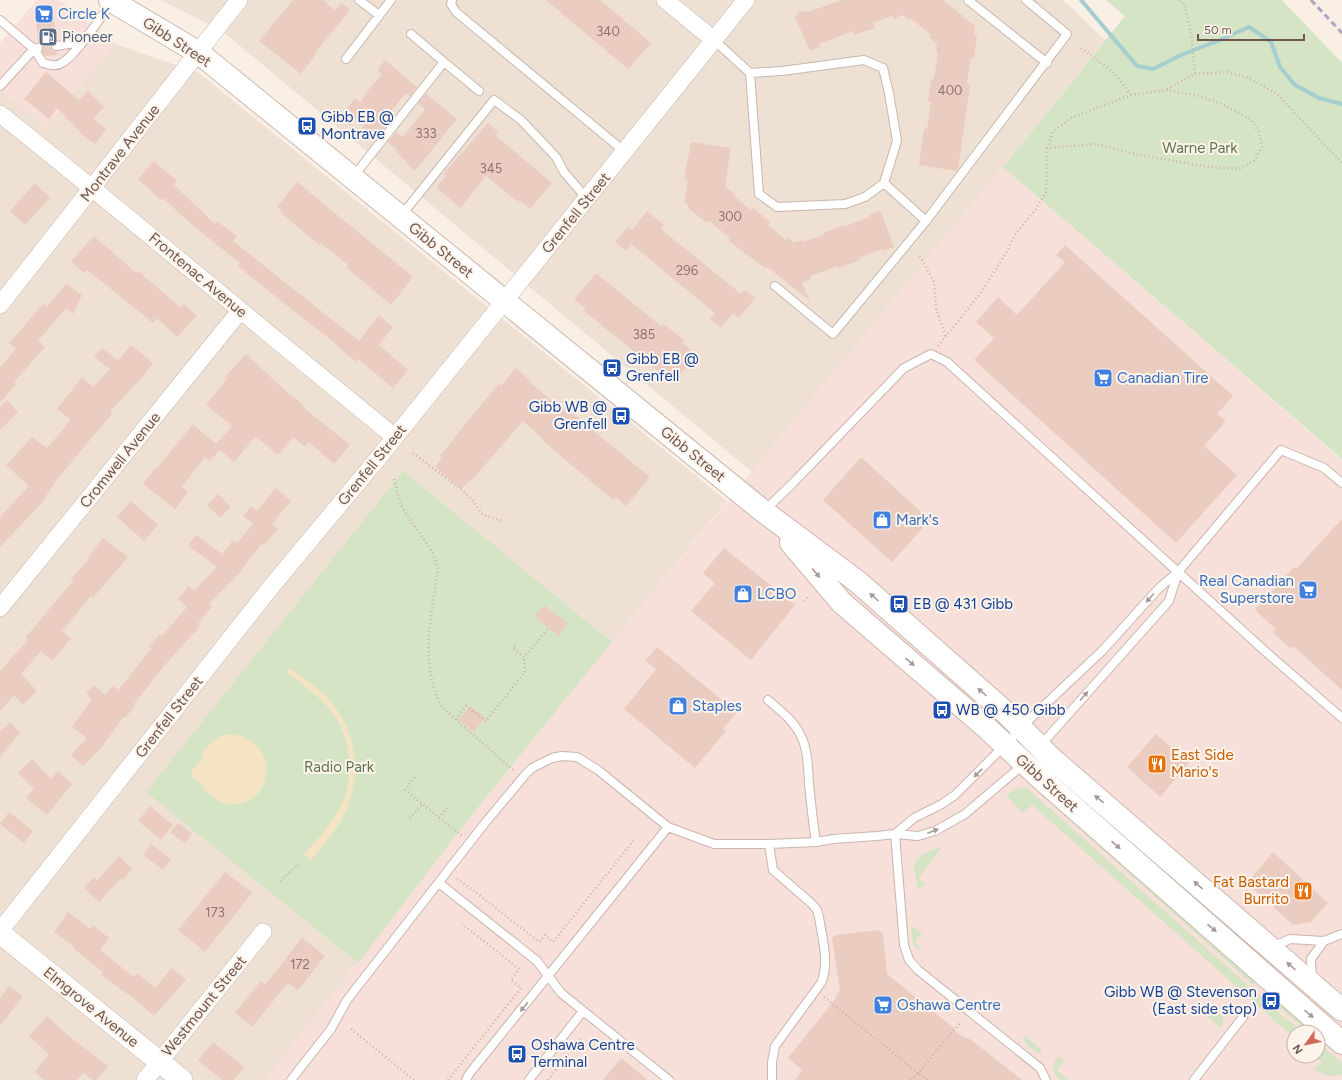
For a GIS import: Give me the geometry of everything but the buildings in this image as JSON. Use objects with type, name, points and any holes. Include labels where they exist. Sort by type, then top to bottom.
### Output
[{"type":"main road","name":"Gibb Street","points":[[111,1],[199,53],[763,511],[858,582],[1005,712],[1021,728],[1032,755],[1342,1043]]},
{"type":"main road","name":"Gibb Street","points":[[763,511],[842,603],[1006,746],[1032,755],[1270,948],[1342,1010]]},
{"type":"street","name":"Montrave Avenue","points":[[0,305],[199,53],[239,0]]},
{"type":"street","points":[[665,0],[714,40]]},
{"type":"street","name":"Grenfell Street","points":[[0,932],[271,587],[396,437],[746,0]]},
{"type":"street","name":"Frontenac Avenue","points":[[0,114],[92,187],[240,311],[396,437]]},
{"type":"street","name":"Cromwell Avenue","points":[[0,608],[240,311]]},
{"type":"street","name":"Elmgrove Avenue","points":[[0,932],[182,1080]]},
{"type":"street","name":"Westmount Street","points":[[145,1080],[264,932]]},
{"type":"lane","points":[[359,0],[378,15]]},
{"type":"lane","points":[[346,59],[378,15],[391,0]]},
{"type":"lane","points":[[452,0],[451,4],[456,12],[625,152]]},
{"type":"lane","points":[[968,0],[1046,63]]},
{"type":"lane","points":[[775,286],[833,334],[926,221],[1067,34],[1026,0]]},
{"type":"lane","points":[[0,20],[36,49],[44,63],[54,66],[61,64],[71,56],[111,1]]},
{"type":"lane","points":[[411,34],[479,91]]},
{"type":"lane","points":[[714,40],[750,73],[759,194],[777,207],[845,204],[865,197],[884,183],[898,141],[883,68],[864,60],[782,71],[750,73]]},
{"type":"lane","points":[[56,46],[82,42]]},
{"type":"lane","points":[[0,86],[36,49]]},
{"type":"lane","points":[[353,178],[444,62]]},
{"type":"lane","points":[[400,216],[494,100],[522,120],[556,157],[564,172],[587,199]]},
{"type":"lane","points":[[884,183],[926,221]]},
{"type":"lane","points":[[763,511],[792,484],[904,368],[931,354],[947,362],[1178,572],[1342,718]]},
{"type":"lane","points":[[895,834],[914,818],[942,804],[955,795],[1006,746],[1021,728],[1103,650],[1159,588],[1178,572],[1281,450],[1324,468],[1342,483]]},
{"type":"lane","points":[[291,1080],[331,1029],[347,1000],[485,823],[532,768],[552,758],[571,756],[577,757],[586,762],[668,826],[714,844],[816,842],[833,839],[895,834],[918,836],[935,831],[965,814],[1032,755],[1169,601],[1178,572]]},
{"type":"lane","points":[[768,700],[795,725],[806,748],[816,842]]},
{"type":"lane","points":[[466,1080],[668,826]]},
{"type":"lane","points":[[895,834],[904,945],[909,960],[918,970],[1040,1068],[1046,1080]]},
{"type":"lane","points":[[769,844],[773,870],[817,910],[826,968],[821,983],[775,1046],[772,1058],[772,1080]]},
{"type":"lane","points":[[439,882],[536,961],[561,993],[668,1080]]},
{"type":"lane","points":[[1270,948],[1290,939],[1324,941],[1342,934]]},
{"type":"lane","points":[[1312,984],[1311,959],[1324,941]]},
{"type":"lane","points":[[529,1080],[583,1011]]},
{"type":"lane","points":[[1194,1080],[1243,1017]]},
{"type":"path","points":[[1179,0],[1184,4],[1191,31],[1195,74]]},
{"type":"path","points":[[1081,48],[1115,74],[1131,94]]},
{"type":"path","points":[[1166,90],[1195,74],[1228,72],[1246,77],[1278,95],[1342,163]]},
{"type":"path","points":[[920,256],[934,282],[936,308],[946,338],[980,294],[1006,253],[1016,233],[1036,209],[1046,192],[1047,148],[1053,132],[1071,118],[1131,94],[1166,90],[1195,95],[1220,103],[1250,119],[1259,132],[1262,147],[1254,161],[1238,168],[1209,167],[1134,154],[1096,144],[1047,148]]},
{"type":"path","points":[[413,453],[463,491],[483,515],[503,521]]},
{"type":"path","points":[[394,479],[399,500],[404,510],[431,548],[438,570],[429,630],[429,663],[436,697],[442,708],[514,771]]},
{"type":"path","points":[[804,602],[808,597]]},
{"type":"path","points":[[456,719],[466,706],[486,721],[525,672],[524,657],[549,628]]},
{"type":"path","points":[[515,646],[513,648],[524,657]]},
{"type":"path","points":[[415,778],[405,790],[463,837]]},
{"type":"path","points":[[410,818],[422,804]]},
{"type":"path","points":[[439,818],[449,805]]},
{"type":"path","points":[[457,879],[539,942],[545,935],[553,942],[634,840]]},
{"type":"path","points":[[280,881],[301,862]]},
{"type":"path","points":[[448,1080],[520,988],[511,980],[519,969],[462,924]]},
{"type":"path","points":[[824,997],[927,1080]]},
{"type":"path","points":[[911,1080],[960,1023]]},
{"type":"path","points":[[351,1029],[414,1080]]},
{"type":"path","points":[[548,1080],[582,1037]]},
{"type":"shaded area","points":[[37,0],[59,0],[115,44],[46,128],[0,90],[0,43]]},
{"type":"shaded area","points":[[161,0],[1063,0],[1105,40],[1003,167],[752,472],[221,30]]},
{"type":"shaded area","points":[[115,44],[199,73],[727,501],[612,642],[403,472],[147,792],[358,963],[265,1080],[0,1080],[0,90],[46,127]]},
{"type":"shaded area","points":[[1003,167],[1342,460],[1342,1080],[265,1080],[467,821],[612,642]]},
{"type":"green space","name":"Warne Park","points":[[1106,0],[1282,0],[1342,63],[1342,459],[1003,167],[1125,16]]},
{"type":"green space","name":"Radio Park","points":[[403,471],[612,642],[467,821],[358,963],[146,792]]},
{"type":"green space","points":[[1031,785],[1035,786],[1258,980],[1253,985]]},
{"type":"green space","points":[[1016,789],[1028,789],[1293,1024],[1286,1024],[1286,1031],[1032,805],[1022,813],[1006,795]]},
{"type":"green space","points":[[943,846],[919,878],[926,885],[919,888],[917,887],[914,867],[916,859],[918,860],[921,855]]},
{"type":"green space","points":[[913,926],[922,933],[915,941],[922,949],[918,949],[914,946],[911,931]]},
{"type":"green space","points":[[1274,994],[1308,1024],[1299,1024],[1270,999]]},
{"type":"green space","points":[[1212,1005],[1223,1016],[1222,1026],[1219,1027],[1204,1014]]},
{"type":"green space","points":[[1025,1036],[1043,1051],[1039,1053],[1034,1051],[1024,1041],[1023,1038]]},
{"type":"green space","points":[[1326,1049],[1342,1063],[1342,1075],[1329,1076],[1314,1070],[1319,1064],[1326,1064]]},
{"type":"green space","points":[[1059,1056],[1064,1061],[1057,1070],[1069,1080],[1059,1080],[1055,1074],[1053,1068],[1056,1059]]},
{"type":"sand","points":[[290,668],[326,697],[336,709],[345,722],[354,752],[354,783],[351,798],[342,819],[311,860],[304,855],[333,819],[346,794],[349,781],[349,754],[346,741],[335,716],[318,697],[287,672]]},
{"type":"sand","points":[[228,734],[249,739],[260,749],[265,761],[266,774],[263,785],[256,795],[246,802],[234,804],[219,801],[204,790],[206,788],[192,777],[192,771],[204,756],[202,754],[213,741],[223,735]]},
{"type":"waterway","points":[[1081,0],[1137,66],[1153,69],[1181,55],[1249,27],[1271,42],[1280,67],[1295,85],[1319,98],[1342,104]]},
{"type":"railway","points":[[1311,0],[1342,33]]},
{"type":"place","name":"Circle K","points":[[44,14]]},
{"type":"place","name":"Pioneer","points":[[48,37]]},
{"type":"place","name":"Gibb EB @ Montrave","points":[[307,126]]},
{"type":"place","name":"Gibb EB @ Grenfell","points":[[612,368]]},
{"type":"place","name":"Canadian Tire","points":[[1103,378]]},
{"type":"place","name":"Gibb WB @ Grenfell","points":[[621,416]]},
{"type":"place","name":"Mark's","points":[[882,520]]},
{"type":"place","name":"Real Canadian Superstore","points":[[1308,590]]},
{"type":"place","name":"LCBO","points":[[743,594]]},
{"type":"place","name":"EB @ 431 Gibb","points":[[899,604]]},
{"type":"place","name":"Staples","points":[[678,706]]},
{"type":"place","name":"WB @ 450 Gibb","points":[[942,710]]},
{"type":"place","name":"East Side Mario's","points":[[1157,764]]},
{"type":"place","name":"Fat Bastard Burrito","points":[[1303,891]]},
{"type":"place","name":"Gibb WB @ Stevenson (East side stop)","points":[[1271,1001]]},
{"type":"place","name":"Oshawa Centre","points":[[883,1005]]},
{"type":"place","name":"Oshawa Centre Terminal","points":[[517,1054]]}]
